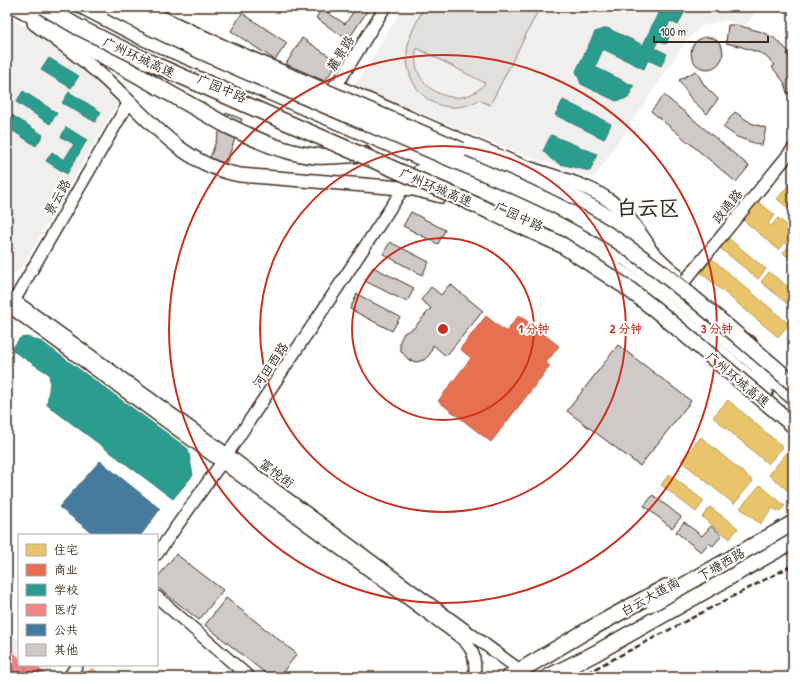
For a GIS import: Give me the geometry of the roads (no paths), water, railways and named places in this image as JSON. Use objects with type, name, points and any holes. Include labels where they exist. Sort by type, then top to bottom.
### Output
[{"type":"highway","points":[[16,7],[224,124],[272,146],[314,156],[334,157],[373,153]]},
{"type":"highway","points":[[34,7],[96,42],[113,49],[155,59]]},
{"type":"highway","name":"广州环城高速","points":[[44,7],[78,27],[151,63],[476,205],[562,246],[626,287],[656,310],[791,425]]},
{"type":"highway","points":[[111,7],[212,56],[510,185],[589,223],[657,269],[793,383]]},
{"type":"highway","points":[[136,7],[222,47],[550,188],[601,213],[631,233],[660,262],[746,335],[759,368]]},
{"type":"highway","name":"广园中路","points":[[86,8],[142,37],[553,216],[622,256]]},
{"type":"highway","name":"广园中路","points":[[155,59],[466,192],[566,239],[634,283],[767,394],[791,425]]},
{"type":"highway","points":[[622,256],[660,262]]},
{"type":"highway","name":"广园中路","points":[[759,368],[793,397]]},
{"type":"highway","name":"白云大道南","points":[[515,674],[588,630],[793,517]]},
{"type":"highway","name":"下塘西路","points":[[540,677],[568,658],[793,523]]},
{"type":"highway","name":"下塘西路","points":[[515,674],[655,606],[793,532]]},
{"type":"highway","name":"白云大道南","points":[[548,677],[594,654],[793,541]]},
{"type":"main road","points":[[16,7],[86,62],[182,150],[217,169],[240,175],[418,190],[435,194],[481,213],[546,244],[601,277],[640,305],[791,425]]},
{"type":"main road","name":"广园中路","points":[[57,7],[100,32],[155,59]]},
{"type":"main road","points":[[119,7],[148,22],[430,144],[511,181],[537,201],[553,216]]},
{"type":"main road","points":[[335,86],[520,165],[568,181],[601,195],[622,210],[633,222],[660,262],[679,300]]},
{"type":"main road","points":[[430,144],[458,174]]},
{"type":"main road","points":[[373,153],[403,189]]},
{"type":"main road","points":[[466,192],[481,213]]},
{"type":"main road","name":"广园中路","points":[[622,256],[679,300],[759,368]]},
{"type":"main road","points":[[601,277],[634,283]]},
{"type":"main road","points":[[746,335],[793,375]]},
{"type":"street","points":[[142,37],[155,7]]},
{"type":"street","name":"麓景路","points":[[321,115],[335,86],[385,7]]},
{"type":"street","name":"景云路","points":[[9,306],[129,102]]},
{"type":"street","name":"政通路","points":[[684,282],[793,149]]},
{"type":"street","name":"河田西路","points":[[158,553],[225,458],[403,189]]},
{"type":"street","name":"富悦街","points":[[9,306],[168,417],[489,648],[515,674]]},
{"type":"street","name":"富悦街","points":[[225,458],[460,637],[472,648],[474,654],[475,677]]},
{"type":"street","points":[[158,598],[249,677]]},
{"type":"street","points":[[69,677],[76,666]]},
{"type":"railway","points":[[579,677],[793,565]]},
{"type":"district","name":"白云区","points":[[648,208]]}]
